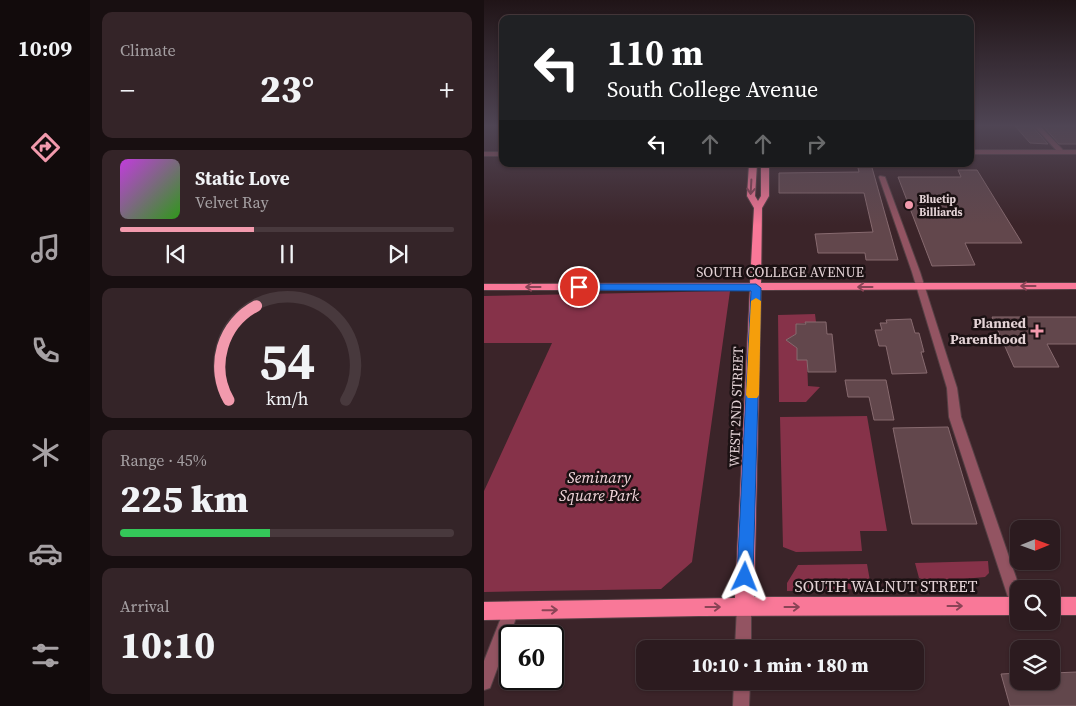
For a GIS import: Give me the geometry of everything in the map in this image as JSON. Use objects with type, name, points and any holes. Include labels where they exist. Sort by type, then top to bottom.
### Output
[{"type":"main road","points":[[752,167],[765,167]]},
{"type":"main road","name":"WEST 2ND STREET","points":[[752,167],[751,196],[758,208]]},
{"type":"main road","name":"WEST 2ND STREET","points":[[744,607],[758,208],[765,196],[765,167]]},
{"type":"main road","name":"SOUTH COLLEGE AVENUE","points":[[484,287],[1076,286]]},
{"type":"main road","name":"SOUTH WALNUT STREET","points":[[484,611],[744,607],[1010,606]]},
{"type":"main road","points":[[1060,606],[1076,606]]},
{"type":"street","points":[[882,177],[921,287],[952,388],[955,417],[1010,582]]},
{"type":"street","points":[[743,640],[744,607]]},
{"type":"street","points":[[484,682],[512,610]]},
{"type":"street","points":[[741,706],[742,690]]},
{"type":"green space","name":"Seminary Square Park","points":[[730,291],[692,562],[661,589],[484,592],[484,491],[552,343],[484,343],[484,296]]},
{"type":"green space","points":[[815,314],[816,322],[796,324],[796,334],[791,337],[792,344],[797,348],[797,360],[807,360],[808,386],[820,387],[806,402],[779,402],[778,315]]},
{"type":"green space","points":[[867,416],[887,531],[860,531],[862,551],[796,552],[783,547],[780,417]]},
{"type":"green space","points":[[988,561],[989,573],[985,577],[932,582],[919,578],[915,563]]},
{"type":"green space","points":[[867,564],[870,581],[865,587],[859,589],[787,591],[787,583],[798,565]]},
{"type":"building","points":[[858,167],[872,167],[898,260],[866,260],[865,253],[818,253],[815,234],[873,232],[864,193],[779,193],[779,173],[859,172]]},
{"type":"building","points":[[958,170],[977,170],[1022,243],[965,243],[975,265],[932,266],[898,177],[961,177]]},
{"type":"building","name":"Planned Parenthood","points":[[992,317],[1077,317],[1077,344],[1047,344],[1059,367],[1014,367]]},
{"type":"building","points":[[911,319],[915,333],[919,333],[924,352],[921,352],[927,373],[892,374],[886,346],[879,346],[875,330],[882,330],[880,323],[887,323],[886,320]]},
{"type":"building","points":[[805,322],[826,322],[827,334],[832,334],[836,372],[808,372],[807,360],[797,360],[797,348],[786,340],[796,334],[796,324],[806,324]]},
{"type":"building","points":[[845,380],[886,380],[894,420],[874,420],[869,397],[848,397]]},
{"type":"building","points":[[948,427],[977,524],[912,524],[893,428]]},
{"type":"building","points":[[1077,672],[1077,706],[1010,706],[1001,674],[1010,674],[1010,690],[1060,690],[1060,673]]},
{"type":"slow traffic","points":[[752,395],[756,301]]},
{"type":"place","name":"Bluetip Billiards","points":[[909,205]]},
{"type":"place","name":"Planned Parenthood","points":[[1037,331]]},
{"type":"route","points":[[579,287],[756,288],[745,577]]}]
